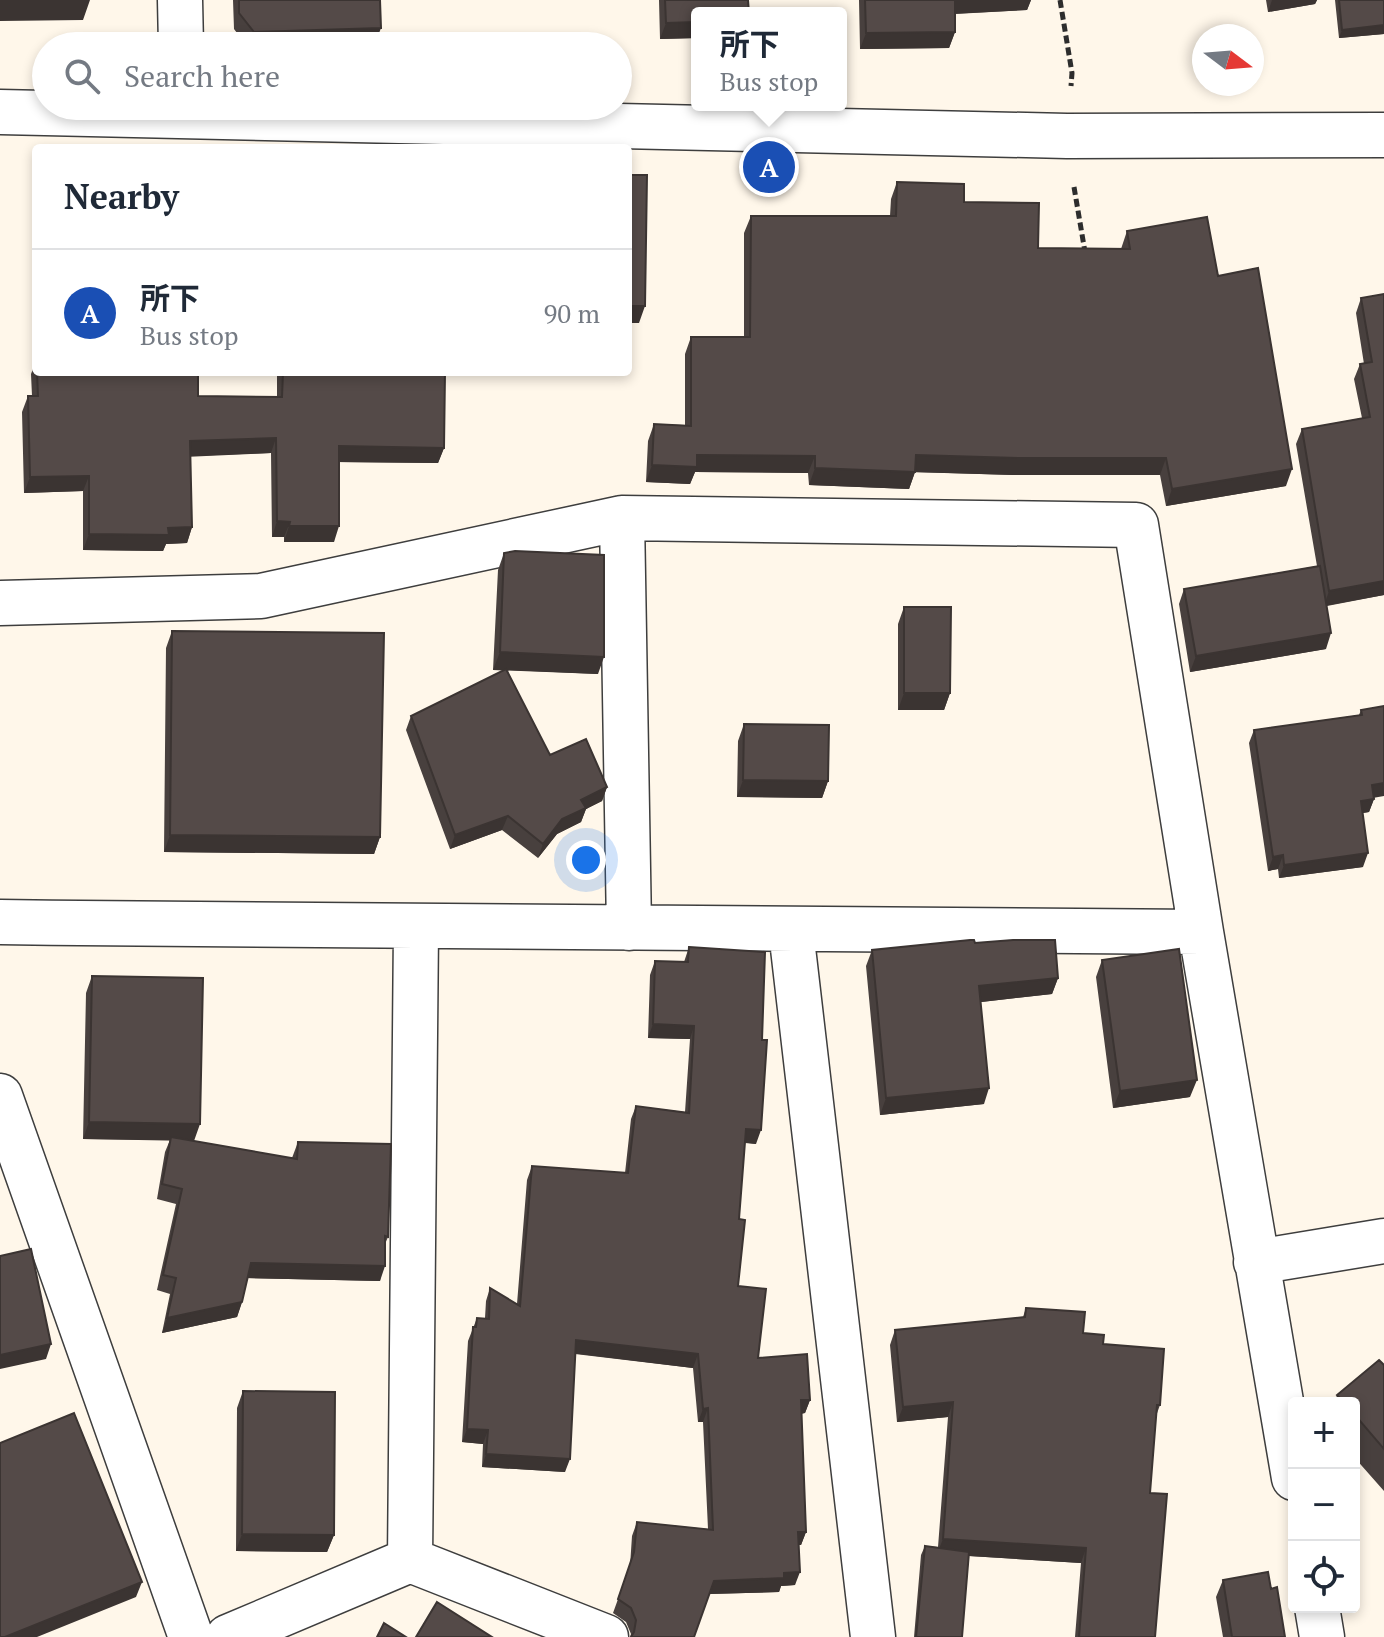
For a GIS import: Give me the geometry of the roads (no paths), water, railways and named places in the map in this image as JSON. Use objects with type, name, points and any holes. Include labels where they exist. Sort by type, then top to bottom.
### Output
[{"type":"street","points":[[180,0],[181,32]]},
{"type":"street","points":[[0,112],[32,112]]},
{"type":"street","points":[[522,120],[1067,136],[1384,135]]},
{"type":"street","points":[[0,603],[261,596],[622,518],[1136,525],[1201,932],[1292,1469]]},
{"type":"street","points":[[622,518],[629,928]]},
{"type":"street","points":[[0,922],[416,929],[1201,932]]},
{"type":"street","points":[[410,1560],[416,929]]},
{"type":"street","points":[[791,931],[873,1637]]},
{"type":"street","points":[[0,1096],[191,1637]]},
{"type":"street","points":[[1256,1262],[1384,1241]]},
{"type":"street","points":[[228,1637],[410,1560],[606,1637]]},
{"type":"street","points":[[1318,1613],[1322,1637]]},
{"type":"place","name":"所下","points":[[769,167]]}]
